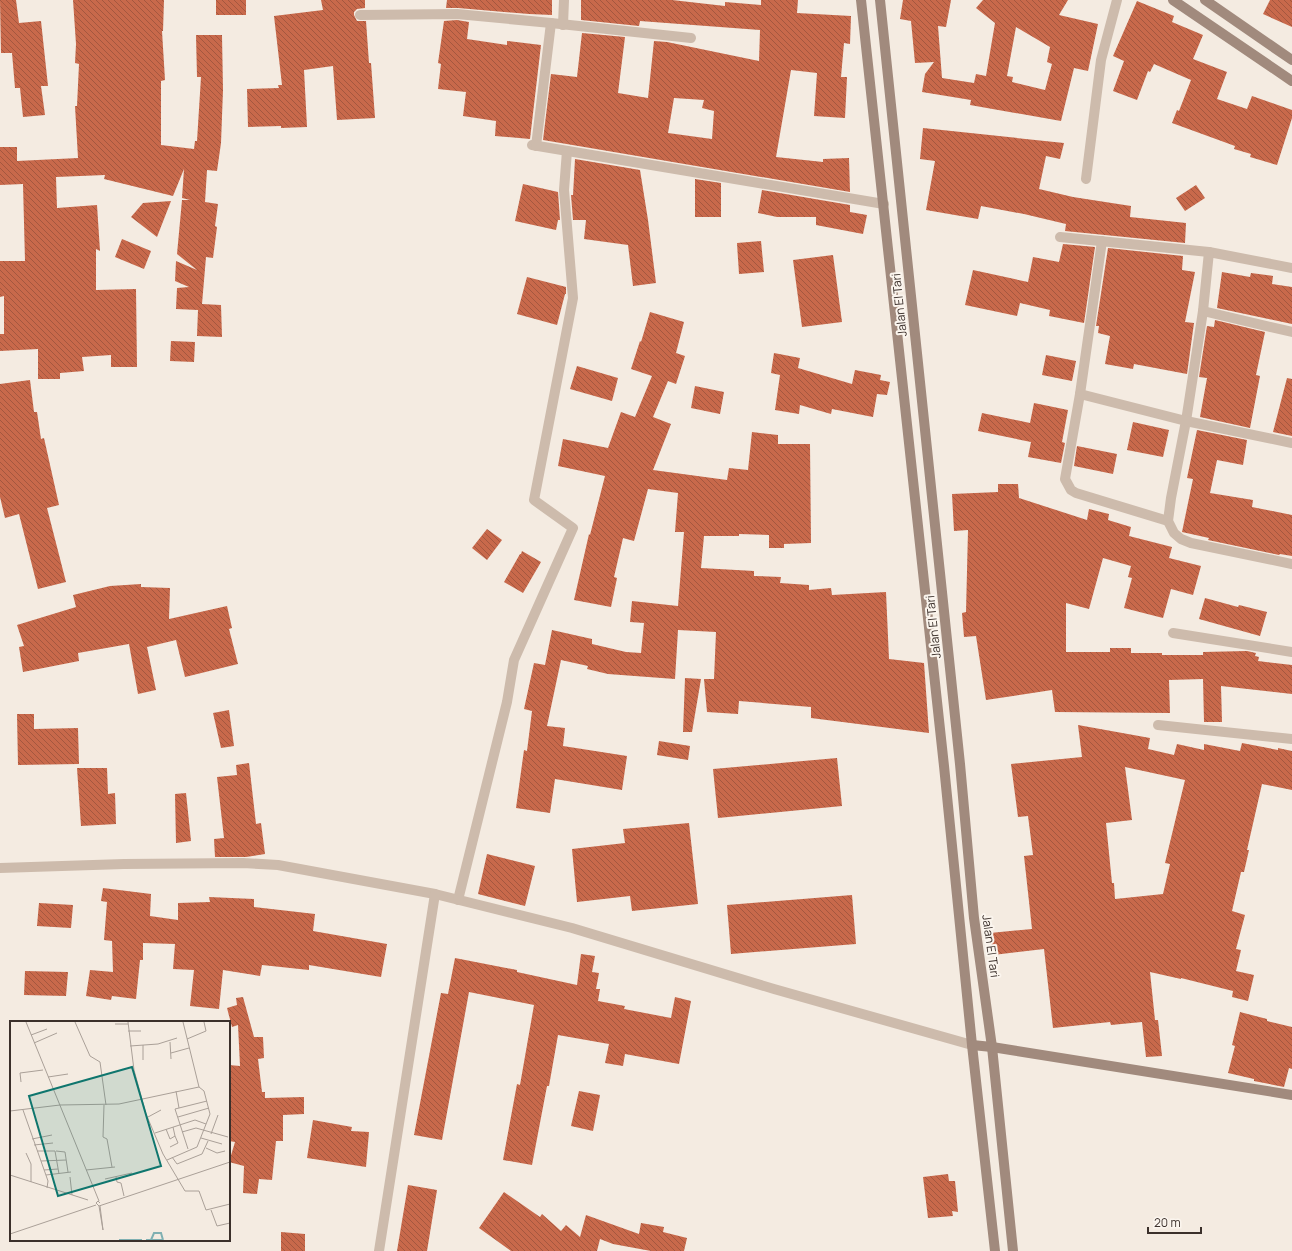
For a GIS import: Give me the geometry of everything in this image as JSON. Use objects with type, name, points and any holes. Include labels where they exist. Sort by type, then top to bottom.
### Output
[{"type":"street","points":[[563,25],[564,0]]},
{"type":"street","name":"Jalan El Tari","points":[[861,0],[995,1251]]},
{"type":"street","name":"Jalan El Tari","points":[[880,0],[960,764],[974,918],[992,1047],[1013,1251]]},
{"type":"street","points":[[1086,179],[1101,60],[1117,0]]},
{"type":"street","points":[[1173,0],[1292,81]]},
{"type":"street","points":[[1205,0],[1292,60]]},
{"type":"street","points":[[360,15],[457,14],[691,38]]},
{"type":"street","points":[[551,23],[534,146],[884,204]]},
{"type":"street","points":[[458,900],[507,702],[514,660],[573,528],[534,500],[573,298],[564,190],[567,151]]},
{"type":"street","points":[[1060,237],[1209,252],[1292,268]]},
{"type":"street","points":[[1102,241],[1080,394],[1065,478],[1067,485],[1076,493],[1168,521]]},
{"type":"street","points":[[1209,252],[1203,311],[1186,421],[1168,521],[1174,533],[1186,541],[1292,564]]},
{"type":"street","points":[[1203,311],[1292,332]]},
{"type":"street","points":[[1080,394],[1186,421],[1292,443]]},
{"type":"street","points":[[908,429],[925,427]]},
{"type":"street","points":[[1173,634],[1292,652]]},
{"type":"street","points":[[1158,725],[1292,739]]},
{"type":"street","points":[[0,868],[132,864],[243,863],[278,865],[435,894],[572,928],[774,989],[972,1045],[1292,1094]]},
{"type":"street","points":[[379,1251],[435,894]]},
{"type":"building","points":[[0,0],[16,0],[19,23],[41,21],[48,86],[41,86],[45,115],[23,117],[20,88],[15,88],[12,53],[1,53]]},
{"type":"building","points":[[73,0],[164,0],[162,31],[165,80],[161,81],[161,145],[194,149],[195,141],[197,141],[201,77],[197,77],[196,35],[222,35],[223,90],[221,143],[217,171],[207,170],[205,202],[218,204],[215,226],[217,227],[213,258],[206,257],[202,304],[221,305],[222,337],[197,336],[198,310],[176,309],[177,288],[189,287],[175,281],[176,261],[197,270],[177,254],[182,200],[190,200],[182,198],[184,169],[173,196],[104,179],[105,175],[56,177],[57,208],[97,205],[100,251],[96,249],[96,290],[136,289],[137,367],[111,367],[111,355],[82,357],[84,371],[60,373],[60,379],[38,379],[38,349],[0,351],[0,334],[4,334],[4,296],[0,297],[0,261],[25,261],[23,184],[0,185],[0,147],[17,147],[17,161],[78,158],[75,106],[77,106],[79,64],[75,63],[76,44]]},
{"type":"building","points":[[216,0],[246,0],[246,15],[216,15]]},
{"type":"building","points":[[321,0],[365,0],[365,8],[357,9],[354,12],[354,15],[357,21],[366,21],[375,118],[337,120],[333,66],[304,70],[307,127],[248,127],[247,89],[279,88],[278,85],[282,85],[274,16],[323,10]]},
{"type":"building","points":[[447,0],[552,0],[552,15],[446,8]]},
{"type":"building","points":[[581,0],[672,0],[725,6],[725,2],[761,5],[761,0],[798,0],[797,13],[851,16],[850,44],[844,43],[841,77],[847,77],[845,118],[814,116],[817,73],[791,70],[776,157],[823,162],[823,159],[849,158],[850,192],[543,140],[551,74],[577,77],[582,33],[625,37],[618,93],[648,98],[654,41],[667,42],[759,61],[760,30],[640,21],[639,26],[581,20]],"holes":[[[674,98],[704,100],[702,108],[714,111],[712,139],[668,133]]]},
{"type":"building","points":[[903,0],[951,0],[946,27],[938,26],[942,78],[974,83],[976,74],[986,76],[995,23],[976,8],[983,0],[1068,0],[1059,15],[1098,24],[1088,71],[1074,68],[1061,121],[970,105],[971,100],[922,92],[925,74],[934,62],[915,63],[911,21],[900,19]],"holes":[[[1016,27],[1050,47],[1047,62],[1052,64],[1045,90],[1012,82],[1013,77],[1007,76]]]},
{"type":"building","points":[[1270,0],[1292,0],[1292,27],[1263,14]]},
{"type":"building","points":[[1137,1],[1174,16],[1172,22],[1203,35],[1193,59],[1227,72],[1217,99],[1247,109],[1252,96],[1292,110],[1292,118],[1277,165],[1250,157],[1251,154],[1234,149],[1235,146],[1172,123],[1177,110],[1179,111],[1191,80],[1154,64],[1150,72],[1148,71],[1137,100],[1113,91],[1124,61],[1113,56]]},
{"type":"building","points":[[457,20],[469,22],[467,39],[507,45],[507,41],[541,45],[530,139],[495,136],[496,121],[463,116],[466,92],[438,89],[441,64],[438,63],[444,21]]},
{"type":"building","points":[[923,128],[1064,143],[1060,159],[1046,156],[1039,189],[1073,197],[1131,206],[1130,217],[1186,223],[1185,243],[1065,231],[1066,224],[981,206],[978,219],[926,210],[935,161],[920,159]]},
{"type":"building","points":[[575,159],[640,170],[656,283],[633,286],[628,245],[584,239],[586,220],[573,220],[571,195],[573,195]]},
{"type":"building","points":[[695,179],[721,183],[721,217],[695,217]]},
{"type":"building","points":[[523,184],[558,192],[560,220],[558,220],[556,230],[515,221]]},
{"type":"building","points":[[1196,185],[1205,198],[1185,211],[1176,198]]},
{"type":"building","points":[[762,190],[850,205],[850,212],[867,215],[863,234],[816,225],[816,217],[777,217],[758,213]]},
{"type":"building","points":[[171,201],[157,237],[131,217],[143,203]]},
{"type":"building","points":[[122,239],[151,251],[144,269],[115,257]]},
{"type":"building","points":[[761,241],[764,272],[739,274],[737,243]]},
{"type":"building","points":[[1063,244],[1095,247],[1084,323],[1049,316],[1050,310],[1020,303],[1017,316],[965,305],[973,270],[1028,282],[1033,257],[1059,262]]},
{"type":"building","points":[[1108,248],[1183,256],[1182,270],[1195,272],[1185,322],[1194,323],[1187,374],[1134,364],[1133,369],[1105,364],[1110,336],[1098,333],[1099,326],[1096,326]]},
{"type":"building","points":[[833,255],[842,322],[802,327],[793,260]]},
{"type":"building","points":[[1222,272],[1250,277],[1251,273],[1273,276],[1272,284],[1292,287],[1292,324],[1217,308]]},
{"type":"building","points":[[527,277],[566,287],[566,294],[557,325],[517,314]]},
{"type":"building","points":[[650,312],[684,322],[676,353],[685,356],[676,384],[668,381],[653,417],[671,424],[653,470],[727,480],[729,468],[748,470],[752,432],[778,435],[778,444],[810,444],[811,543],[784,544],[784,548],[769,548],[769,535],[739,534],[739,536],[704,536],[701,568],[754,571],[754,576],[781,577],[780,583],[809,585],[809,590],[831,588],[832,595],[886,592],[889,659],[924,663],[929,733],[811,718],[811,707],[739,701],[738,714],[707,712],[704,679],[714,679],[716,632],[678,630],[675,679],[608,674],[587,669],[588,666],[561,660],[547,726],[565,728],[563,746],[627,756],[622,790],[555,779],[550,813],[516,808],[524,750],[527,751],[532,711],[524,709],[534,663],[545,665],[552,630],[592,639],[592,644],[626,652],[641,653],[644,623],[630,622],[632,601],[678,606],[684,532],[675,532],[678,493],[648,489],[634,541],[623,538],[614,577],[617,578],[611,607],[574,600],[589,534],[590,535],[605,476],[558,466],[563,439],[608,448],[621,412],[635,417],[652,376],[631,369]]},
{"type":"building","points":[[1215,320],[1265,332],[1256,375],[1260,376],[1250,428],[1200,417],[1207,378],[1199,377],[1207,326],[1214,327]]},
{"type":"building","points":[[171,341],[195,342],[194,362],[170,361]]},
{"type":"building","points":[[774,353],[800,358],[798,368],[852,384],[855,370],[881,375],[880,380],[890,382],[887,395],[877,394],[873,417],[832,409],[831,414],[800,405],[799,414],[775,410],[780,375],[771,373]]},
{"type":"building","points":[[1046,355],[1076,361],[1072,381],[1042,375]]},
{"type":"building","points":[[577,366],[618,378],[612,401],[570,389]]},
{"type":"building","points":[[1287,378],[1292,379],[1292,436],[1273,432]]},
{"type":"building","points":[[30,380],[34,412],[37,412],[41,439],[44,438],[59,505],[47,508],[66,582],[38,589],[19,514],[5,518],[0,497],[0,384]]},
{"type":"building","points":[[695,386],[724,392],[720,414],[691,408]]},
{"type":"building","points":[[1034,403],[1068,410],[1062,442],[1065,443],[1061,463],[1028,457],[1031,442],[978,431],[982,413],[1030,423]]},
{"type":"building","points":[[1133,422],[1169,430],[1163,457],[1127,450]]},
{"type":"building","points":[[1197,430],[1247,440],[1243,465],[1217,460],[1210,493],[1253,500],[1252,507],[1292,515],[1292,556],[1279,555],[1208,540],[1209,538],[1182,532],[1193,479],[1187,478]]},
{"type":"building","points":[[1077,446],[1117,454],[1113,474],[1074,466]]},
{"type":"building","points":[[998,484],[1018,484],[1019,498],[1087,520],[1089,509],[1109,514],[1108,520],[1131,527],[1129,536],[1172,547],[1169,558],[1201,566],[1193,595],[1171,589],[1163,618],[1124,608],[1132,578],[1128,577],[1131,566],[1103,558],[1089,609],[1066,603],[1066,652],[1110,652],[1110,648],[1131,648],[1131,653],[1203,655],[1203,652],[1247,651],[1256,653],[1255,656],[1259,657],[1258,661],[1292,665],[1292,694],[1221,686],[1222,722],[1204,722],[1203,679],[1169,680],[1170,713],[1055,712],[1052,690],[986,700],[976,636],[964,637],[962,613],[966,612],[968,530],[954,531],[952,494],[998,492]]},
{"type":"building","points":[[487,529],[502,540],[487,560],[472,548]]},
{"type":"building","points":[[522,551],[541,562],[523,593],[504,582]]},
{"type":"building","points":[[141,584],[141,587],[170,588],[169,619],[227,606],[232,628],[229,629],[238,664],[185,677],[176,640],[147,647],[156,690],[138,694],[129,644],[78,653],[79,661],[23,672],[19,647],[24,646],[17,625],[76,607],[73,595],[110,586]]},
{"type":"building","points":[[1205,598],[1238,607],[1239,605],[1267,612],[1260,636],[1199,619]]},
{"type":"building","points":[[685,678],[701,679],[692,732],[683,732]]},
{"type":"building","points":[[229,710],[234,746],[221,748],[213,713]]},
{"type":"building","points":[[17,714],[34,714],[34,729],[78,728],[79,764],[18,765]]},
{"type":"building","points":[[1078,725],[1150,738],[1148,749],[1174,755],[1177,744],[1204,750],[1204,744],[1240,751],[1242,743],[1278,750],[1278,748],[1292,751],[1292,790],[1262,784],[1247,850],[1249,850],[1244,872],[1241,872],[1232,911],[1245,915],[1236,949],[1241,950],[1236,971],[1254,975],[1248,1001],[1232,997],[1233,991],[1150,972],[1155,1020],[1158,1020],[1162,1056],[1146,1057],[1142,1022],[1111,1025],[1110,1022],[1053,1028],[1044,949],[993,955],[990,933],[1032,929],[1024,856],[1033,855],[1028,816],[1018,817],[1011,764],[1082,757]],"holes":[[[1125,767],[1185,780],[1165,863],[1170,864],[1163,894],[1115,899],[1106,823],[1132,820]]]},
{"type":"building","points":[[659,741],[690,746],[688,760],[657,755]]},
{"type":"building","points":[[837,758],[842,806],[718,818],[713,769]]},
{"type":"building","points":[[249,763],[256,824],[261,823],[265,854],[246,857],[215,857],[214,839],[224,838],[217,777],[237,775],[236,765]]},
{"type":"building","points":[[77,768],[107,768],[108,794],[115,793],[116,824],[81,826]]},
{"type":"building","points":[[186,793],[191,841],[176,843],[175,794]]},
{"type":"building","points":[[689,823],[698,904],[632,911],[630,896],[577,902],[572,849],[625,843],[623,829]]},
{"type":"building","points":[[487,854],[535,866],[525,906],[478,894]]},
{"type":"building","points":[[103,888],[151,894],[150,916],[178,920],[178,903],[210,902],[209,897],[254,899],[254,907],[315,914],[313,931],[387,944],[381,977],[309,965],[309,970],[262,965],[260,976],[223,970],[219,1009],[190,1006],[194,970],[173,969],[175,944],[143,943],[143,960],[140,960],[136,999],[112,996],[111,1000],[86,996],[90,970],[113,972],[112,941],[104,940],[107,902],[101,901]]},
{"type":"building","points":[[852,895],[856,944],[731,954],[727,905]]},
{"type":"building","points":[[39,903],[73,905],[71,928],[37,926]]},
{"type":"building","points":[[581,954],[595,956],[592,972],[599,973],[596,989],[600,989],[598,1001],[625,1006],[624,1009],[671,1018],[675,997],[691,1001],[679,1064],[625,1054],[623,1066],[605,1063],[609,1044],[558,1035],[532,1165],[503,1160],[517,1084],[520,1085],[534,1005],[469,992],[442,1140],[414,1135],[441,993],[448,994],[455,958],[517,970],[517,972],[577,985]]},
{"type":"building","points":[[25,971],[68,972],[66,996],[24,995]]},
{"type":"building","points":[[243,997],[254,1037],[263,1037],[264,1058],[258,1059],[262,1092],[265,1092],[265,1098],[304,1097],[304,1114],[283,1115],[283,1141],[276,1141],[272,1180],[259,1179],[257,1194],[243,1193],[244,1166],[230,1162],[235,1142],[230,1141],[230,1065],[240,1066],[238,1025],[232,1027],[227,1008],[237,1005],[236,998]]},
{"type":"building","points":[[1240,1012],[1292,1027],[1292,1069],[1289,1068],[1284,1087],[1254,1081],[1254,1079],[1228,1073],[1235,1046],[1232,1045]]},
{"type":"building","points":[[579,1091],[600,1095],[593,1131],[571,1126]]},
{"type":"building","points":[[313,1120],[352,1127],[351,1131],[369,1132],[366,1167],[307,1158]]},
{"type":"building","points":[[948,1174],[949,1181],[955,1181],[958,1212],[952,1211],[953,1216],[928,1218],[923,1177]]},
{"type":"building","points":[[408,1185],[437,1190],[427,1251],[397,1251]]},
{"type":"building","points":[[504,1192],[540,1217],[542,1214],[561,1231],[566,1225],[580,1237],[586,1215],[639,1234],[641,1223],[664,1227],[663,1232],[687,1238],[684,1251],[651,1251],[613,1244],[600,1239],[597,1251],[511,1251],[479,1228]]},
{"type":"building","points":[[281,1232],[305,1234],[305,1251],[281,1251]]}]
